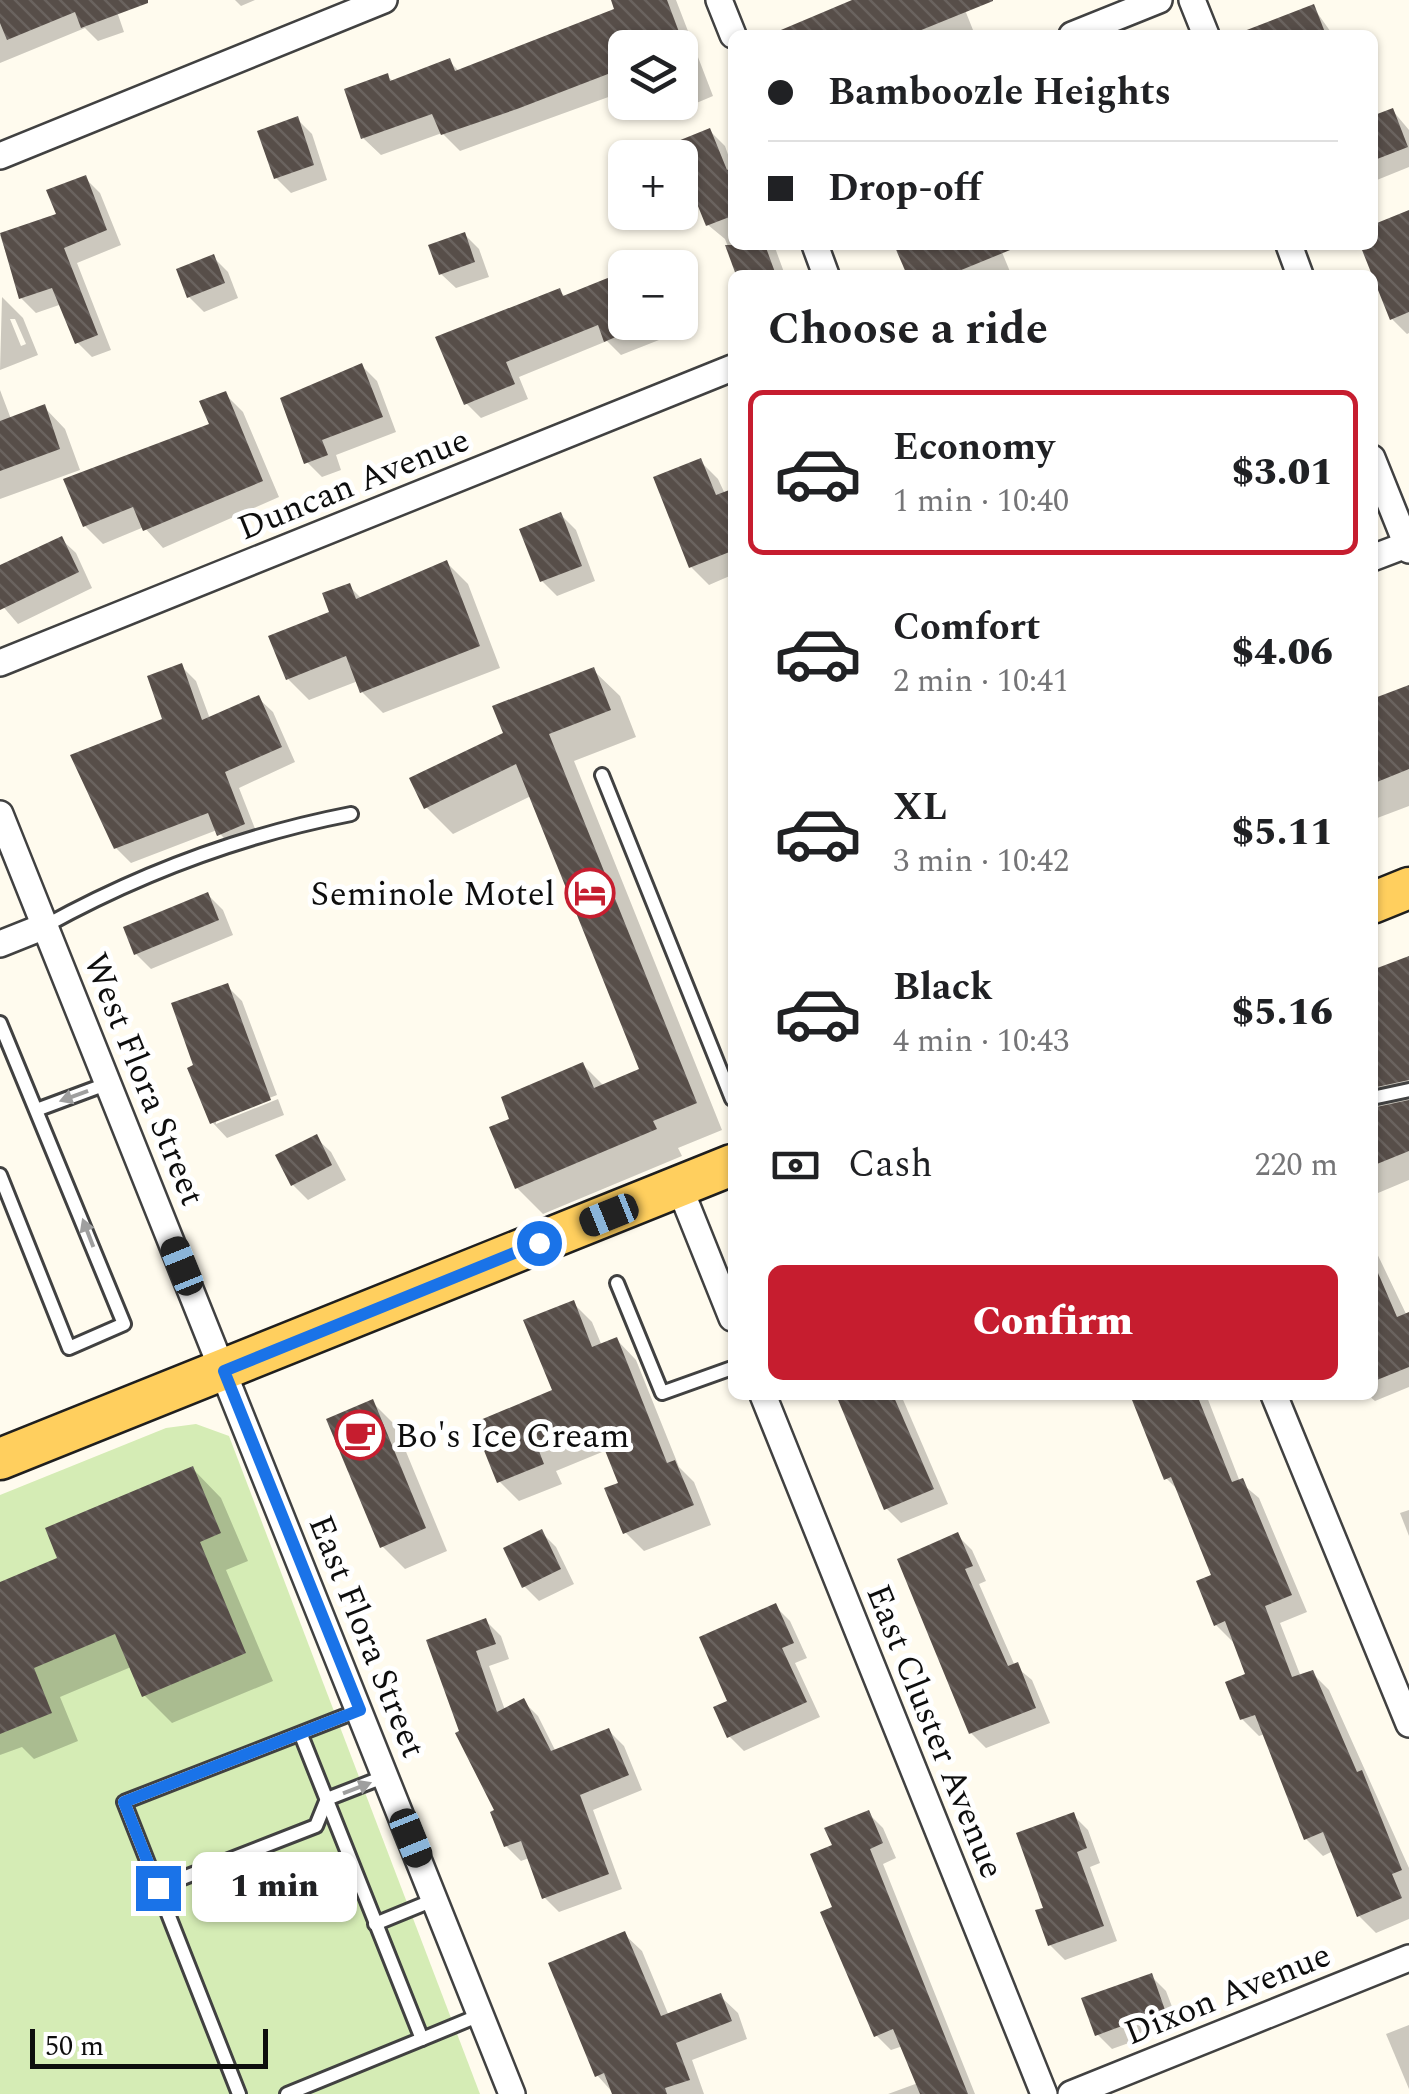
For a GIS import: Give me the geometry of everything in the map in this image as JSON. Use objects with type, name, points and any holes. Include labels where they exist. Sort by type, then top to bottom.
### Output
[{"type":"main road","points":[[1378,901],[1409,888]]},
{"type":"main road","points":[[0,1458],[728,1166]]},
{"type":"street","points":[[0,156],[384,0]]},
{"type":"street","points":[[719,0],[730,30]]},
{"type":"street","points":[[1084,30],[1159,0]]},
{"type":"street","points":[[1192,0],[1204,30]]},
{"type":"street","name":"Duncan Avenue","points":[[0,663],[728,370]]},
{"type":"street","points":[[1378,473],[1408,546],[1378,556]]},
{"type":"street","name":"West Flora Street","points":[[0,814],[224,1371]]},
{"type":"street","points":[[0,944],[46,926]]},
{"type":"street","points":[[679,1186],[728,1308]]},
{"type":"street","name":"East Flora Street","points":[[224,1371],[512,2094]]},
{"type":"street","name":"East Cluster Avenue","points":[[766,1400],[1044,2094]]},
{"type":"street","points":[[1276,1400],[1409,1724]]},
{"type":"street","name":"Dixon Avenue","points":[[1072,2094],[1409,1958]]},
{"type":"lane","points":[[602,775],[728,1089]]},
{"type":"lane","points":[[46,926],[104,894],[193,858],[280,828],[351,814]]},
{"type":"lane","points":[[0,1023],[39,1109],[124,1324],[69,1348],[0,1175]]},
{"type":"lane","points":[[39,1109],[109,1084]]},
{"type":"lane","points":[[1378,1097],[1409,1090]]},
{"type":"lane","points":[[617,1283],[662,1393],[728,1369]]},
{"type":"lane","points":[[239,2094],[124,1802],[360,1710]]},
{"type":"lane","points":[[301,1734],[422,2039]]},
{"type":"lane","points":[[158,1888],[316,1826],[326,1799],[386,1776]]},
{"type":"lane","points":[[375,1924],[436,1899]]},
{"type":"lane","points":[[287,2094],[480,2015]]},
{"type":"green space","points":[[196,1424],[229,1436],[480,2094],[0,2094],[0,1495],[166,1428]]},
{"type":"building","points":[[0,0],[148,3],[81,28],[75,12],[7,40],[0,23]]},
{"type":"building","points":[[611,0],[667,0],[678,30],[608,30],[608,74],[441,135],[432,114],[361,139],[344,89],[388,73],[390,81],[450,58],[455,71],[614,9]]},
{"type":"building","points":[[852,0],[993,0],[921,30],[781,30]]},
{"type":"building","points":[[1314,4],[1324,30],[1247,30]]},
{"type":"building","points":[[1393,108],[1408,147],[1378,159],[1378,114]]},
{"type":"building","points":[[298,116],[314,165],[274,179],[257,131]]},
{"type":"building","points":[[710,128],[728,169],[728,218],[706,226],[698,206],[698,140],[680,140]]},
{"type":"building","points":[[86,175],[107,230],[64,248],[98,335],[75,344],[52,288],[19,299],[0,233],[56,214],[46,190]]},
{"type":"building","points":[[1409,210],[1409,312],[1390,320],[1378,290],[1378,270],[1370,270],[1362,250],[1378,250],[1378,223]]},
{"type":"building","points":[[465,232],[475,262],[439,275],[428,245]]},
{"type":"building","points":[[725,245],[728,250],[767,250],[774,270],[734,270]]},
{"type":"building","points":[[896,250],[1010,250],[961,270],[905,270]]},
{"type":"building","points":[[214,254],[225,283],[187,298],[176,269]]},
{"type":"building","points":[[608,278],[609,340],[604,342],[598,325],[506,362],[515,384],[464,405],[435,337],[560,288],[563,296]]},
{"type":"building","points":[[362,363],[383,417],[322,440],[328,455],[304,464],[280,398]]},
{"type":"building","points":[[226,391],[263,481],[143,531],[133,507],[83,527],[63,479],[209,424],[199,401]]},
{"type":"building","points":[[45,404],[60,449],[0,471],[0,421]]},
{"type":"building","points":[[701,458],[716,495],[728,490],[728,553],[689,568],[653,477]]},
{"type":"building","points":[[561,512],[582,566],[540,582],[519,529]]},
{"type":"building","points":[[62,536],[79,572],[0,610],[0,565]]},
{"type":"building","points":[[447,560],[480,646],[360,693],[346,656],[286,680],[268,636],[329,612],[322,593],[350,583],[356,599]]},
{"type":"building","points":[[182,663],[202,720],[259,695],[282,747],[225,772],[245,824],[217,836],[208,813],[114,849],[70,755],[162,719],[147,676]]},
{"type":"building","points":[[594,667],[611,710],[549,734],[697,1103],[653,1121],[657,1129],[515,1189],[489,1127],[509,1119],[501,1097],[583,1062],[594,1088],[639,1069],[516,764],[424,809],[409,778],[503,733],[492,706]]},
{"type":"building","points":[[1409,685],[1409,769],[1378,782],[1378,697]]},
{"type":"building","points":[[208,892],[219,920],[134,955],[123,927]]},
{"type":"building","points":[[1409,956],[1409,1080],[1378,1087],[1378,968]]},
{"type":"building","points":[[228,983],[271,1100],[210,1124],[187,1068],[193,1065],[171,1003]]},
{"type":"building","points":[[1409,1100],[1409,1151],[1378,1164],[1378,1107]]},
{"type":"building","points":[[317,1134],[332,1165],[291,1186],[275,1155]]},
{"type":"building","points":[[1378,1273],[1397,1317],[1409,1312],[1409,1367],[1378,1380]]},
{"type":"building","points":[[574,1300],[592,1347],[617,1337],[667,1463],[675,1460],[694,1505],[623,1534],[604,1488],[618,1483],[596,1428],[539,1451],[544,1464],[497,1483],[473,1423],[552,1390],[523,1320]]},
{"type":"building","points":[[373,1399],[426,1528],[380,1548],[326,1419]]},
{"type":"building","points":[[838,1400],[895,1400],[934,1489],[884,1510]]},
{"type":"building","points":[[1132,1400],[1199,1400],[1232,1482],[1243,1478],[1292,1595],[1265,1606],[1292,1677],[1313,1670],[1357,1772],[1362,1770],[1402,1870],[1392,1874],[1402,1898],[1357,1917],[1323,1832],[1304,1840],[1255,1715],[1240,1720],[1225,1682],[1245,1674],[1225,1621],[1214,1626],[1196,1581],[1211,1575],[1171,1477],[1164,1480]]},
{"type":"building","points":[[193,1466],[221,1533],[200,1542],[246,1653],[142,1697],[115,1634],[34,1668],[52,1713],[0,1734],[0,1582],[57,1558],[45,1528]]},
{"type":"building","points":[[542,1529],[561,1569],[522,1588],[503,1548]]},
{"type":"building","points":[[958,1532],[973,1566],[965,1569],[1008,1666],[1018,1662],[1036,1708],[969,1734],[897,1559]]},
{"type":"building","points":[[776,1603],[794,1643],[782,1648],[807,1702],[727,1738],[713,1707],[727,1701],[699,1637]]},
{"type":"building","points":[[486,1618],[496,1644],[476,1651],[497,1712],[524,1698],[551,1751],[609,1728],[629,1775],[580,1795],[609,1874],[542,1899],[521,1841],[504,1847],[490,1812],[494,1810],[455,1733],[459,1731],[426,1640]]},
{"type":"building","points":[[869,1810],[883,1843],[870,1849],[968,2094],[920,2094],[893,2029],[874,2037],[820,1912],[832,1907],[810,1854],[832,1845],[824,1828]]},
{"type":"building","points":[[1074,1812],[1087,1848],[1077,1852],[1104,1926],[1048,1946],[1035,1910],[1043,1908],[1016,1833]]},
{"type":"building","points":[[625,1931],[661,2016],[721,1993],[732,2021],[676,2043],[690,2080],[665,2088],[667,2094],[612,2094],[604,2073],[595,2077],[548,1963]]},
{"type":"building","points":[[1152,1973],[1165,2010],[1095,2036],[1081,1998]]},
{"type":"place","name":"Seminole Motel","points":[[590,893]]},
{"type":"place","name":"Bo's Ice Cream","points":[[360,1435]]},
{"type":"route","points":[[158,1888],[124,1802],[360,1710],[224,1371],[539,1243]]}]
